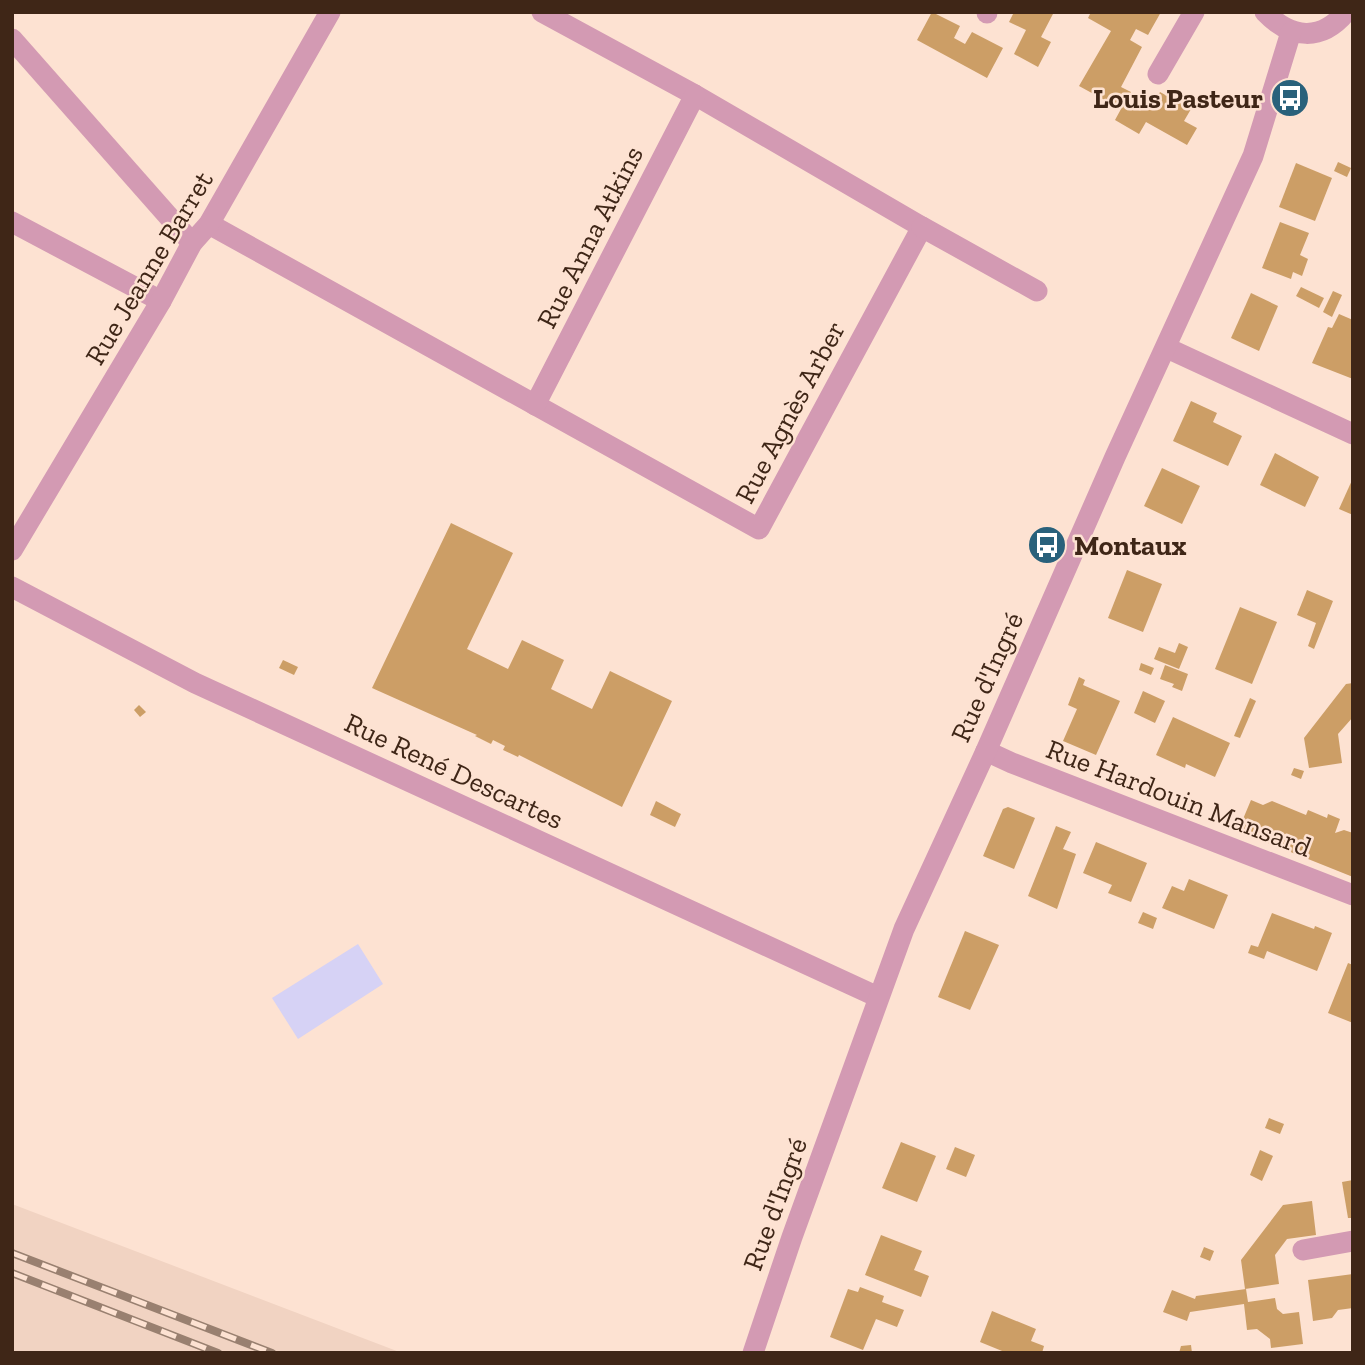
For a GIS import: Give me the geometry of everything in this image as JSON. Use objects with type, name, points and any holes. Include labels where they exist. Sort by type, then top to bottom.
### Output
[{"type":"street","name":"Rue Jeanne Barret","points":[[12,550],[161,301],[192,243],[209,224],[330,12]]},
{"type":"street","points":[[542,12],[695,95],[1037,291]]},
{"type":"street","points":[[1158,74],[1194,12]]},
{"type":"street","points":[[1265,12],[1277,24],[1291,32],[1307,34],[1337,23],[1346,12]]},
{"type":"street","name":"Rue d'Ingré","points":[[753,1353],[792,1237],[904,929],[1253,156],[1291,32]]},
{"type":"street","points":[[12,39],[192,243]]},
{"type":"street","name":"Rue Anna Atkins","points":[[535,405],[695,95]]},
{"type":"street","points":[[12,222],[161,301]]},
{"type":"street","name":"Rue Agnès Arber","points":[[209,224],[759,528],[922,227]]},
{"type":"street","points":[[1167,348],[1353,435]]},
{"type":"street","name":"Rue René Descartes","points":[[12,587],[195,683],[878,997]]},
{"type":"street","name":"Rue Hardouin Mansard","points":[[986,751],[1353,895]]},
{"type":"street","points":[[1303,1250],[1353,1241]]},
{"type":"shaded area","points":[[358,944],[383,984],[298,1039],[272,998]]},
{"type":"shaded area","points":[[12,1204],[402,1353],[12,1353]]},
{"type":"building","points":[[932,12],[960,26],[954,38],[965,44],[972,32],[1003,48],[987,78],[917,40]]},
{"type":"building","points":[[1014,12],[1054,12],[1041,37],[1051,42],[1038,67],[1014,54],[1026,30],[1009,22]]},
{"type":"building","points":[[1091,12],[1161,12],[1148,35],[1136,29],[1130,40],[1142,47],[1121,87],[1131,92],[1129,97],[1151,110],[1160,92],[1191,109],[1184,121],[1197,128],[1187,145],[1146,122],[1139,134],[1115,120],[1121,109],[1079,86],[1111,31],[1088,18]]},
{"type":"building","points":[[1338,162],[1351,168],[1347,177],[1334,171]]},
{"type":"building","points":[[1296,163],[1332,178],[1315,221],[1279,207]]},
{"type":"building","points":[[1280,222],[1309,233],[1300,255],[1308,259],[1302,276],[1293,272],[1291,279],[1262,268]]},
{"type":"building","points":[[1301,287],[1324,298],[1319,308],[1296,296]]},
{"type":"building","points":[[1333,291],[1342,295],[1332,317],[1323,312]]},
{"type":"building","points":[[1251,293],[1278,306],[1259,351],[1231,338]]},
{"type":"building","points":[[1339,314],[1353,320],[1353,379],[1312,363],[1328,327],[1332,328]]},
{"type":"building","points":[[1191,401],[1217,413],[1213,422],[1242,436],[1228,466],[1173,441]]},
{"type":"building","points":[[1275,453],[1319,477],[1305,507],[1260,485]]},
{"type":"building","points":[[1162,468],[1200,486],[1182,524],[1144,506]]},
{"type":"building","points":[[1353,478],[1353,515],[1339,509]]},
{"type":"building","points":[[451,523],[513,553],[467,649],[508,669],[522,640],[564,660],[551,689],[592,709],[610,671],[672,701],[622,807],[519,755],[518,757],[503,750],[505,746],[493,740],[491,744],[475,736],[477,735],[372,688]]},
{"type":"building","points":[[1046,535],[1053,539],[1045,555],[1038,552]]},
{"type":"building","points":[[1127,570],[1162,584],[1143,632],[1108,618]]},
{"type":"building","points":[[1307,590],[1333,601],[1314,649],[1308,646],[1316,623],[1297,615]]},
{"type":"building","points":[[1240,607],[1277,622],[1252,684],[1215,669]]},
{"type":"building","points":[[1179,643],[1188,647],[1179,669],[1154,659],[1159,647],[1175,653]]},
{"type":"building","points":[[283,660],[298,667],[294,675],[279,668]]},
{"type":"building","points":[[1141,663],[1154,668],[1151,675],[1139,670]]},
{"type":"building","points":[[1165,665],[1188,674],[1182,691],[1172,687],[1174,684],[1160,679]]},
{"type":"building","points":[[1079,677],[1085,680],[1083,685],[1120,701],[1096,755],[1063,741],[1077,709],[1068,705]]},
{"type":"building","points":[[1353,683],[1353,717],[1338,734],[1342,763],[1309,768],[1304,738],[1346,684]]},
{"type":"building","points":[[1143,691],[1165,701],[1155,723],[1134,713]]},
{"type":"building","points":[[1250,698],[1256,701],[1240,738],[1234,736]]},
{"type":"building","points":[[139,705],[146,712],[140,717],[134,710]]},
{"type":"building","points":[[1173,717],[1230,743],[1215,777],[1156,755]]},
{"type":"building","points":[[1294,768],[1304,771],[1301,779],[1291,775]]},
{"type":"building","points":[[1251,800],[1263,805],[1272,801],[1306,815],[1308,810],[1327,818],[1328,814],[1340,819],[1335,833],[1344,830],[1353,833],[1353,877],[1238,831]]},
{"type":"building","points":[[656,801],[681,814],[675,827],[650,815]]},
{"type":"building","points":[[1008,807],[1035,818],[1014,869],[983,856],[1003,809]]},
{"type":"building","points":[[1056,826],[1071,832],[1063,849],[1076,854],[1057,909],[1028,896]]},
{"type":"building","points":[[1096,842],[1147,863],[1131,902],[1108,893],[1112,885],[1083,873]]},
{"type":"building","points":[[1189,879],[1228,895],[1214,929],[1162,908],[1172,886],[1184,891]]},
{"type":"building","points":[[1143,912],[1157,918],[1153,929],[1138,923]]},
{"type":"building","points":[[1272,913],[1332,933],[1317,971],[1267,951],[1264,959],[1248,953],[1251,945],[1258,947]]},
{"type":"building","points":[[965,931],[999,945],[970,1010],[938,997]]},
{"type":"building","points":[[1348,963],[1353,965],[1353,1023],[1328,1013]]},
{"type":"building","points":[[1269,1118],[1284,1124],[1280,1134],[1265,1128]]},
{"type":"building","points":[[901,1142],[936,1156],[917,1202],[882,1188]]},
{"type":"building","points":[[955,1147],[975,1155],[966,1177],[946,1169]]},
{"type":"building","points":[[1260,1150],[1273,1156],[1262,1181],[1250,1175]]},
{"type":"building","points":[[1353,1180],[1353,1218],[1348,1218],[1342,1182]]},
{"type":"building","points":[[1312,1201],[1316,1235],[1287,1239],[1275,1255],[1279,1284],[1245,1289],[1241,1260],[1283,1205]]},
{"type":"building","points":[[881,1235],[922,1251],[914,1270],[929,1276],[921,1297],[865,1275]]},
{"type":"building","points":[[1204,1247],[1214,1251],[1210,1261],[1200,1257]]},
{"type":"building","points":[[1353,1274],[1353,1308],[1338,1310],[1332,1318],[1313,1321],[1308,1280]]},
{"type":"building","points":[[860,1287],[884,1296],[882,1302],[904,1310],[897,1327],[876,1319],[863,1350],[830,1337],[848,1289],[858,1292]]},
{"type":"building","points":[[1246,1289],[1248,1302],[1275,1298],[1277,1309],[1283,1314],[1299,1312],[1303,1344],[1271,1348],[1270,1339],[1257,1329],[1247,1330],[1244,1304],[1190,1312],[1187,1321],[1163,1312],[1172,1290],[1195,1299],[1196,1296]]},
{"type":"building","points":[[992,1311],[1036,1329],[1031,1341],[1044,1346],[1042,1353],[1007,1353],[980,1342]]},
{"type":"building","points":[[1191,1345],[1192,1353],[1179,1353],[1181,1346]]},
{"type":"railway","points":[[12,1253],[272,1353]]},
{"type":"railway","points":[[12,1273],[218,1353]]},
{"type":"place","name":"Louis Pasteur","points":[[1290,98]]},
{"type":"place","name":"Montaux","points":[[1047,545]]}]
